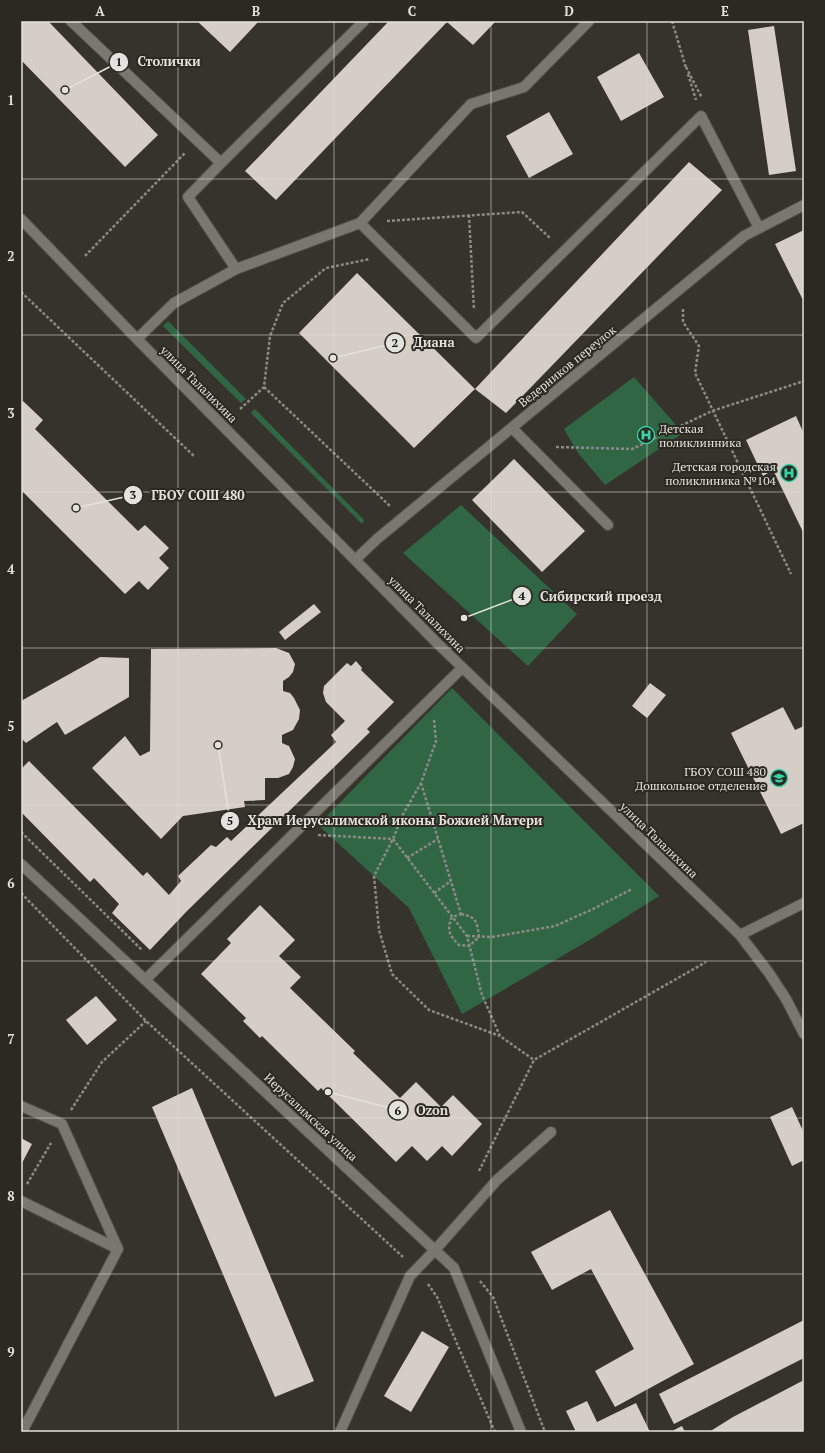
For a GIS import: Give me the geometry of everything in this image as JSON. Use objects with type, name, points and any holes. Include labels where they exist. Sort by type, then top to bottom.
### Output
[{"type":"street","points":[[71,21],[221,163]]},
{"type":"street","points":[[236,269],[188,196],[364,21]]},
{"type":"street","points":[[137,339],[174,303],[236,269],[360,223],[471,104],[524,87],[590,21]]},
{"type":"street","points":[[360,223],[476,338],[701,116],[759,228]]},
{"type":"street","name":"Ведерников переулок","points":[[355,560],[377,539],[744,236],[804,205]]},
{"type":"street","name":"улица Талалихина","points":[[21,219],[137,339],[462,668],[740,935],[769,973],[786,999],[804,1034]]},
{"type":"street","points":[[512,428],[608,525]]},
{"type":"street","points":[[145,980],[462,668]]},
{"type":"street","name":"Иерусалимская улица","points":[[21,864],[454,1268],[521,1432]]},
{"type":"street","points":[[740,935],[804,903]]},
{"type":"street","points":[[21,1106],[62,1124],[118,1249]]},
{"type":"street","points":[[340,1432],[410,1276],[497,1180],[551,1132]]},
{"type":"street","points":[[21,1201],[118,1249]]},
{"type":"street","points":[[22,1432],[118,1249]]},
{"type":"path","points":[[672,21],[701,116]]},
{"type":"path","points":[[85,256],[197,140]]},
{"type":"path","points":[[360,223],[522,212],[564,251]]},
{"type":"path","points":[[469,215],[476,338]]},
{"type":"path","points":[[240,409],[264,387],[270,336],[283,303],[326,268],[392,254]]},
{"type":"path","points":[[683,286],[683,322],[699,346],[695,373],[790,574]]},
{"type":"path","points":[[21,293],[195,457]]},
{"type":"path","points":[[531,446],[632,448],[712,410],[804,381]]},
{"type":"path","points":[[264,387],[403,518]]},
{"type":"path","points":[[431,698],[436,740],[421,783],[402,816],[393,839],[374,876],[379,930],[392,974],[429,1010],[500,1036],[534,1060]]},
{"type":"path","points":[[421,783],[461,914]]},
{"type":"path","points":[[293,833],[393,839]]},
{"type":"path","points":[[393,839],[467,936],[482,995],[500,1036]]},
{"type":"path","points":[[407,858],[438,839]]},
{"type":"path","points":[[434,893],[451,881]]},
{"type":"path","points":[[467,936],[492,937],[555,926],[632,889]]},
{"type":"path","points":[[21,893],[146,1021],[416,1269],[437,1297],[495,1432]]},
{"type":"path","points":[[461,914],[471,916],[477,923],[479,937],[469,946],[459,945],[450,936],[448,924],[452,917],[461,914]]},
{"type":"path","points":[[478,1173],[534,1060],[706,962]]},
{"type":"path","points":[[25,1188],[62,1124],[102,1062],[146,1021]]},
{"type":"path","points":[[479,1280],[493,1297],[545,1432]]},
{"type":"green space","points":[[168,321],[246,399],[241,403],[163,326]]},
{"type":"green space","points":[[634,377],[683,433],[605,485],[578,453],[564,429]]},
{"type":"green space","points":[[255,409],[364,520],[362,524],[251,413]]},
{"type":"green space","points":[[461,505],[577,614],[528,666],[403,553]]},
{"type":"green space","points":[[452,688],[659,896],[593,938],[462,1014],[409,908],[318,825]]},
{"type":"building","points":[[21,21],[48,21],[158,135],[125,167],[21,60]]},
{"type":"building","points":[[197,21],[259,21],[230,52]]},
{"type":"building","points":[[389,21],[496,21],[473,45],[447,22],[276,200],[245,171]]},
{"type":"building","points":[[774,26],[796,171],[769,175],[748,30]]},
{"type":"building","points":[[639,53],[664,97],[621,121],[597,77]]},
{"type":"building","points":[[549,112],[573,154],[529,178],[506,136]]},
{"type":"building","points":[[689,162],[722,190],[506,413],[475,389]]},
{"type":"building","points":[[804,230],[804,302],[775,244]]},
{"type":"building","points":[[357,273],[475,389],[414,448],[299,333]]},
{"type":"building","points":[[23,401],[43,420],[35,429],[138,531],[145,525],[169,548],[159,558],[169,568],[148,590],[139,581],[125,594],[21,490],[21,403]]},
{"type":"building","name":"Детская городская поликлиника №104","points":[[796,416],[804,434],[804,534],[773,470],[763,476],[746,440]]},
{"type":"building","points":[[514,459],[585,531],[542,572],[472,500]]},
{"type":"building","points":[[314,604],[321,612],[285,640],[279,632]]},
{"type":"building","points":[[276,648],[289,653],[295,664],[293,672],[283,681],[283,691],[290,693],[300,710],[299,719],[293,730],[282,735],[282,743],[289,746],[295,759],[289,774],[278,778],[265,778],[265,800],[244,801],[245,807],[183,816],[161,839],[92,768],[125,736],[140,756],[150,751],[151,649]]},
{"type":"building","points":[[100,657],[129,658],[129,697],[65,735],[57,722],[26,743],[21,738],[21,701]]},
{"type":"building","points":[[356,661],[362,668],[361,670],[394,702],[367,729],[370,732],[187,911],[150,950],[112,913],[119,904],[94,878],[90,882],[21,812],[21,769],[29,761],[143,876],[147,872],[169,895],[181,881],[178,876],[211,845],[216,847],[227,837],[231,841],[336,742],[331,735],[345,721],[326,702],[323,693],[324,686],[347,663],[351,666]]},
{"type":"building","points":[[650,683],[666,695],[647,718],[632,706]]},
{"type":"building","name":"ГБОУ СОШ 480 Дошкольное отделение","points":[[783,707],[795,730],[804,726],[804,823],[781,834],[731,733]]},
{"type":"building","points":[[260,905],[295,940],[279,956],[301,977],[290,988],[355,1051],[353,1053],[400,1098],[416,1082],[441,1107],[453,1095],[482,1124],[452,1156],[442,1146],[427,1161],[412,1146],[396,1162],[321,1088],[318,1091],[262,1036],[260,1038],[243,1021],[246,1018],[201,974],[231,943],[227,939]]},
{"type":"building","points":[[96,996],[117,1020],[87,1045],[66,1020]]},
{"type":"building","points":[[192,1088],[314,1381],[275,1397],[152,1107]]},
{"type":"building","points":[[792,1107],[804,1133],[804,1160],[792,1166],[770,1117]]},
{"type":"building","points":[[21,1138],[32,1144],[21,1165]]},
{"type":"building","points":[[610,1210],[694,1364],[615,1407],[595,1371],[634,1349],[591,1269],[552,1290],[531,1252]]},
{"type":"building","points":[[804,1320],[804,1358],[674,1424],[659,1394]]},
{"type":"building","points":[[422,1331],[449,1347],[411,1412],[384,1396]]},
{"type":"building","points":[[804,1380],[804,1432],[709,1432],[733,1417]]},
{"type":"building","points":[[587,1401],[597,1422],[636,1403],[650,1432],[576,1432],[566,1411]]},
{"type":"building","points":[[682,1426],[685,1432],[675,1432],[674,1430]]},
{"type":"place","name":"Столички","points":[[65,90]]},
{"type":"place","name":"Диана","points":[[333,358]]},
{"type":"place","name":"Детская поликлинника","points":[[646,435]]},
{"type":"place","name":"Детская городская поликлиника №104","points":[[789,473]]},
{"type":"place","name":"ГБОУ СОШ 480","points":[[76,508]]},
{"type":"place","name":"Сибирский проезд","points":[[464,618]]},
{"type":"place","name":"Храм Иерусалимской иконы Божией Матери","points":[[218,745]]},
{"type":"place","name":"ГБОУ СОШ 480 Дошкольное отделение","points":[[779,778]]},
{"type":"place","name":"Ozon","points":[[328,1092]]}]
